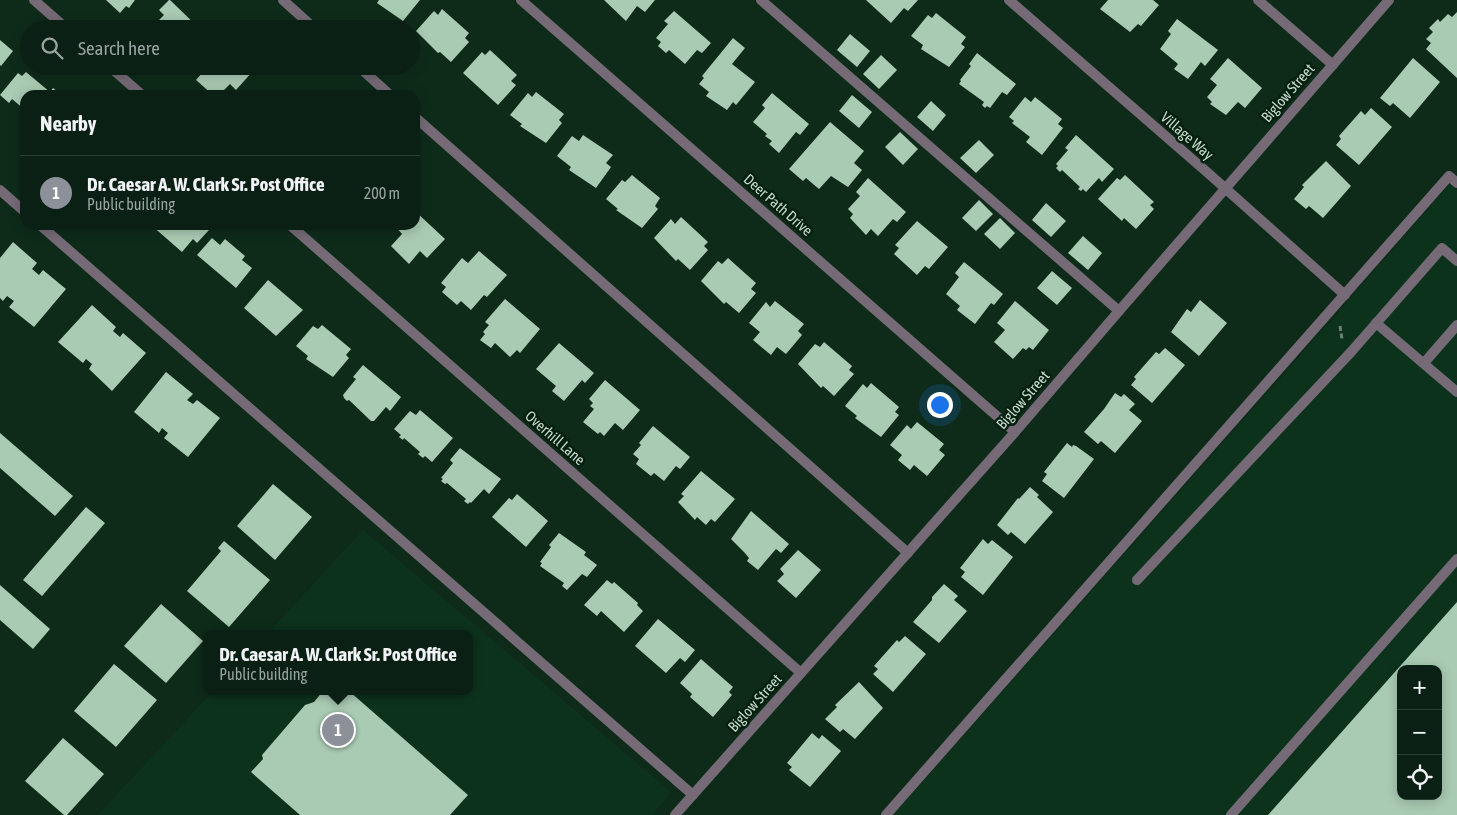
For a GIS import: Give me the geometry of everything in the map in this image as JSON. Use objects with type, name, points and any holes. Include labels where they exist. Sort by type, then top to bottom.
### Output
[{"type":"street","points":[[34,0],[57,20]]},
{"type":"street","points":[[283,0],[305,20]]},
{"type":"street","name":"Deer Path Drive","points":[[520,0],[1015,432]]},
{"type":"street","points":[[762,0],[1119,311]]},
{"type":"street","name":"Village Way","points":[[1009,0],[1345,295]]},
{"type":"street","points":[[1258,0],[1333,65]]},
{"type":"street","name":"Biglow Street","points":[[675,815],[1015,432],[1389,0]]},
{"type":"street","points":[[120,75],[136,90]]},
{"type":"street","points":[[368,75],[384,90]]},
{"type":"street","points":[[420,121],[908,553]]},
{"type":"street","points":[[886,815],[1449,176],[1457,183]]},
{"type":"street","points":[[0,190],[20,208]]},
{"type":"street","points":[[46,230],[693,795]]},
{"type":"street","name":"Overhill Lane","points":[[296,230],[801,674]]},
{"type":"street","points":[[1137,580],[1351,352],[1442,248],[1457,261]]},
{"type":"street","points":[[1376,323],[1457,392]]},
{"type":"street","points":[[1424,363],[1457,325]]},
{"type":"street","points":[[1231,815],[1457,559]]},
{"type":"path","points":[[1335,306],[1341,338],[1351,352]]},
{"type":"shaded area","points":[[1450,184],[1457,190],[1457,815],[893,815]]},
{"type":"shaded area","points":[[363,530],[671,792],[652,815],[98,815],[209,695],[473,695],[473,630],[271,630]]},
{"type":"building","points":[[106,0],[135,0],[129,8],[126,6],[120,13]]},
{"type":"building","points":[[170,0],[191,20],[159,20],[164,15],[159,10]]},
{"type":"building","points":[[379,0],[420,0],[404,20],[377,3]]},
{"type":"building","points":[[604,0],[655,0],[645,12],[637,6],[626,21]]},
{"type":"building","points":[[866,0],[918,0],[908,11],[904,8],[891,23]]},
{"type":"building","points":[[1108,0],[1153,0],[1159,5],[1141,26],[1138,24],[1130,32],[1100,9]]},
{"type":"building","points":[[442,9],[469,33],[465,38],[469,42],[451,62],[440,52],[438,53],[420,35],[420,27],[434,11],[438,15]]},
{"type":"building","points":[[674,11],[711,43],[702,53],[697,50],[685,64],[669,50],[666,53],[658,46],[661,42],[656,38],[668,24],[664,21]]},
{"type":"building","points":[[1457,12],[1457,78],[1426,49],[1431,43],[1426,39],[1433,32],[1429,28],[1438,19],[1440,22],[1448,14],[1452,17]]},
{"type":"building","points":[[936,13],[966,37],[961,44],[965,47],[949,67],[921,49],[923,45],[911,36],[928,15],[932,18]]},
{"type":"building","points":[[1177,19],[1218,50],[1205,66],[1201,62],[1188,79],[1174,69],[1178,64],[1160,49],[1171,34],[1168,31]]},
{"type":"building","points":[[850,34],[870,51],[857,67],[837,50]]},
{"type":"building","points":[[733,38],[745,48],[732,64],[755,82],[736,105],[733,102],[727,110],[706,96],[709,92],[699,84],[704,78],[702,76]]},
{"type":"building","points":[[0,40],[13,51],[1,66],[0,65]]},
{"type":"building","points":[[490,50],[517,75],[511,81],[516,85],[498,105],[463,73],[482,52],[485,55]]},
{"type":"building","points":[[977,53],[1016,84],[1007,95],[1002,92],[990,108],[987,106],[985,108],[982,105],[984,102],[959,84]]},
{"type":"building","points":[[881,55],[897,70],[879,89],[863,74]]},
{"type":"building","points":[[1228,58],[1262,88],[1245,108],[1238,102],[1226,115],[1210,104],[1212,102],[1207,97],[1217,85],[1210,79]]},
{"type":"building","points":[[1413,58],[1440,82],[1410,118],[1393,103],[1390,106],[1380,98]]},
{"type":"building","points":[[18,73],[22,76],[30,75],[48,90],[20,90],[20,106],[12,99],[9,103],[0,95]]},
{"type":"building","points":[[200,75],[249,75],[236,90],[230,84],[224,90],[207,90],[196,80]]},
{"type":"building","points":[[536,92],[564,114],[559,120],[562,123],[546,143],[520,126],[522,124],[510,115],[528,93],[532,97]]},
{"type":"building","points":[[772,93],[809,124],[800,135],[796,132],[779,153],[769,144],[772,141],[765,136],[767,134],[753,122],[765,108],[762,105]]},
{"type":"building","points":[[852,95],[872,112],[859,128],[839,111]]},
{"type":"building","points":[[1025,97],[1031,102],[1035,97],[1062,119],[1058,124],[1063,128],[1042,155],[1026,142],[1030,137],[1012,123],[1014,121],[1009,117]]},
{"type":"building","points":[[931,101],[946,115],[933,131],[917,117]]},
{"type":"building","points":[[1371,108],[1392,127],[1359,165],[1336,145],[1341,139],[1339,136],[1361,111],[1365,115]]},
{"type":"building","points":[[830,122],[864,151],[854,163],[862,170],[848,187],[831,176],[819,189],[806,178],[803,181],[789,169]]},
{"type":"building","points":[[900,132],[918,149],[903,165],[885,147]]},
{"type":"building","points":[[583,135],[613,155],[606,163],[611,167],[596,188],[569,170],[571,167],[557,156],[572,136],[579,141]]},
{"type":"building","points":[[1076,135],[1114,169],[1102,182],[1099,178],[1086,192],[1083,189],[1081,191],[1078,189],[1080,187],[1062,170],[1060,172],[1056,168],[1058,166],[1056,164],[1068,150],[1065,148]]},
{"type":"building","points":[[979,140],[994,155],[976,173],[960,158]]},
{"type":"building","points":[[1326,161],[1351,186],[1323,218],[1309,206],[1306,209],[1294,199],[1304,187],[1302,185]]},
{"type":"building","points":[[632,175],[660,198],[655,206],[658,209],[642,228],[616,210],[618,209],[606,199],[622,180],[625,182]]},
{"type":"building","points":[[1125,175],[1154,202],[1150,205],[1154,209],[1136,229],[1124,218],[1122,221],[1098,199],[1117,178],[1120,180]]},
{"type":"building","points":[[868,178],[906,212],[897,222],[893,219],[878,236],[871,229],[866,235],[850,218],[853,214],[848,209],[860,196],[856,192]]},
{"type":"building","points":[[979,200],[993,214],[976,231],[962,218]]},
{"type":"building","points":[[1046,203],[1066,221],[1051,237],[1032,220]]},
{"type":"building","points":[[420,216],[445,239],[427,258],[420,251],[409,264],[391,246],[402,234],[399,230],[420,230]]},
{"type":"building","points":[[681,217],[708,242],[704,246],[708,250],[690,270],[678,259],[676,261],[654,238],[671,219],[675,224]]},
{"type":"building","points":[[1000,218],[1015,233],[1000,249],[984,234]]},
{"type":"building","points":[[917,221],[948,247],[929,269],[925,266],[917,275],[894,254],[899,248],[895,245]]},
{"type":"building","points":[[157,230],[209,230],[197,243],[193,239],[182,252]]},
{"type":"building","points":[[1083,236],[1102,253],[1088,270],[1068,253]]},
{"type":"building","points":[[212,238],[220,245],[225,239],[245,256],[242,260],[252,268],[236,288],[197,255]]},
{"type":"building","points":[[13,242],[37,263],[32,269],[39,275],[43,270],[66,289],[34,327],[9,307],[14,301],[7,296],[3,301],[0,298],[0,258]]},
{"type":"building","points":[[479,251],[507,275],[487,297],[484,295],[471,310],[461,301],[457,305],[442,292],[446,287],[441,283],[462,258],[468,263]]},
{"type":"building","points":[[728,258],[756,283],[751,289],[756,293],[739,313],[726,302],[724,304],[701,281],[718,261],[722,264]]},
{"type":"building","points":[[964,262],[1003,294],[994,305],[991,303],[975,324],[957,310],[960,306],[946,294],[959,277],[955,273]]},
{"type":"building","points":[[1052,271],[1072,288],[1057,305],[1037,288]]},
{"type":"building","points":[[268,280],[303,310],[276,336],[244,308]]},
{"type":"building","points":[[505,299],[540,329],[520,353],[517,350],[510,357],[495,343],[491,348],[480,340],[485,334],[483,332],[489,325],[485,322]]},
{"type":"building","points":[[1200,300],[1227,323],[1199,356],[1171,332],[1187,309],[1191,312]]},
{"type":"building","points":[[775,301],[804,324],[798,331],[802,335],[786,354],[777,347],[771,355],[753,340],[760,332],[749,323],[766,302],[770,307]]},
{"type":"building","points":[[1015,301],[1049,330],[1033,350],[1029,347],[1026,350],[1023,348],[1013,359],[994,342],[1005,330],[997,323]]},
{"type":"building","points":[[92,305],[116,327],[113,331],[120,337],[123,333],[146,353],[112,391],[89,369],[92,364],[86,359],[83,363],[58,342]]},
{"type":"building","points":[[322,325],[351,349],[346,355],[349,358],[333,377],[306,359],[308,356],[296,346],[313,326],[318,329]]},
{"type":"building","points":[[824,342],[852,366],[849,370],[854,374],[834,396],[823,386],[821,388],[798,364],[815,344],[820,347]]},
{"type":"building","points":[[559,343],[594,373],[585,383],[582,380],[564,401],[552,391],[556,386],[536,369]]},
{"type":"building","points":[[1165,348],[1185,365],[1152,403],[1131,385],[1136,379],[1134,377],[1156,352],[1159,354]]},
{"type":"building","points":[[363,365],[401,397],[390,411],[386,407],[374,421],[371,421],[349,400],[347,401],[343,395],[356,379],[353,377]]},
{"type":"building","points":[[166,372],[193,394],[187,400],[193,404],[197,400],[220,418],[188,457],[164,438],[168,433],[162,428],[159,433],[134,412]]},
{"type":"building","points":[[605,380],[640,410],[623,430],[615,423],[604,436],[600,432],[598,434],[583,422],[594,409],[590,406],[593,403],[589,399]]},
{"type":"building","points":[[871,383],[899,407],[895,412],[899,415],[881,437],[855,418],[857,416],[845,406],[863,384],[867,388]]},
{"type":"building","points":[[1115,393],[1121,397],[1124,394],[1135,404],[1129,410],[1142,421],[1115,453],[1101,441],[1098,444],[1084,432]]},
{"type":"building","points":[[420,410],[453,438],[432,462],[425,456],[423,458],[418,454],[420,452],[404,438],[403,440],[399,437],[401,435],[394,429],[410,411],[416,415]]},
{"type":"building","points":[[917,422],[944,444],[939,450],[945,455],[927,476],[914,465],[910,470],[898,460],[902,455],[890,445],[907,425],[911,429]]},
{"type":"building","points":[[653,426],[690,457],[680,469],[676,466],[664,481],[654,473],[651,476],[636,464],[639,459],[633,454],[641,445],[639,443]]},
{"type":"building","points":[[0,433],[73,496],[55,516],[0,468]]},
{"type":"building","points":[[1067,443],[1072,447],[1073,445],[1076,446],[1094,459],[1064,498],[1042,481],[1047,474],[1044,472]]},
{"type":"building","points":[[460,448],[501,479],[489,494],[484,489],[468,504],[464,501],[466,499],[447,483],[445,484],[441,481],[443,479],[441,478],[453,463],[450,460]]},
{"type":"building","points":[[701,471],[735,499],[715,522],[711,519],[706,525],[697,517],[695,520],[678,502],[684,496],[681,494]]},
{"type":"building","points":[[273,484],[312,517],[275,560],[237,526]]},
{"type":"building","points":[[1030,487],[1039,495],[1037,497],[1053,512],[1025,544],[1011,532],[1008,535],[997,525],[1018,498]]},
{"type":"building","points":[[517,494],[548,521],[526,547],[492,517],[509,498],[512,500]]},
{"type":"building","points":[[86,507],[105,523],[42,596],[23,580]]},
{"type":"building","points":[[751,511],[789,544],[781,553],[776,549],[758,570],[747,561],[749,558],[731,539]]},
{"type":"building","points":[[559,533],[586,552],[584,555],[597,565],[587,577],[582,574],[567,590],[562,586],[564,583],[540,566],[542,563],[540,562],[551,547],[549,545]]},
{"type":"building","points":[[983,539],[988,544],[992,540],[1013,557],[983,595],[961,577],[965,572],[960,568]]},
{"type":"building","points":[[224,541],[270,580],[229,627],[187,591],[221,551],[218,548]]},
{"type":"building","points":[[798,550],[821,570],[796,598],[777,581],[784,574],[780,569]]},
{"type":"building","points":[[607,580],[612,584],[614,582],[638,603],[637,605],[643,611],[624,632],[601,611],[597,616],[584,605]]},
{"type":"building","points":[[944,584],[958,596],[954,600],[967,611],[939,643],[913,622]]},
{"type":"building","points":[[0,585],[50,629],[33,649],[0,620]]},
{"type":"building","points":[[1457,602],[1457,815],[1268,815],[1397,670],[1397,800],[1442,800],[1442,665],[1401,665]]},
{"type":"building","points":[[161,604],[203,641],[166,683],[124,646]]},
{"type":"building","points":[[658,619],[695,650],[685,662],[680,658],[666,673],[635,646]]},
{"type":"building","points":[[905,636],[926,654],[893,692],[873,674],[878,669],[874,666],[897,640],[899,642]]},
{"type":"building","points":[[701,659],[733,687],[729,692],[732,695],[713,717],[690,697],[692,694],[680,683]]},
{"type":"building","points":[[114,664],[157,700],[116,747],[74,711]]},
{"type":"building","points":[[859,682],[883,708],[855,739],[843,729],[840,732],[825,719],[837,707],[835,705]]},
{"type":"building","points":[[320,695],[354,695],[468,795],[450,815],[300,815],[251,772],[263,759],[262,755],[305,705],[314,702]]},
{"type":"building","points":[[812,733],[819,739],[822,735],[841,751],[810,787],[789,770],[792,767],[787,763]]},
{"type":"building","points":[[63,738],[104,774],[67,815],[64,815],[25,781]]},
{"type":"place","name":"Dr. Caesar A. W. Clark Sr. Post Office","points":[[338,730]]}]
